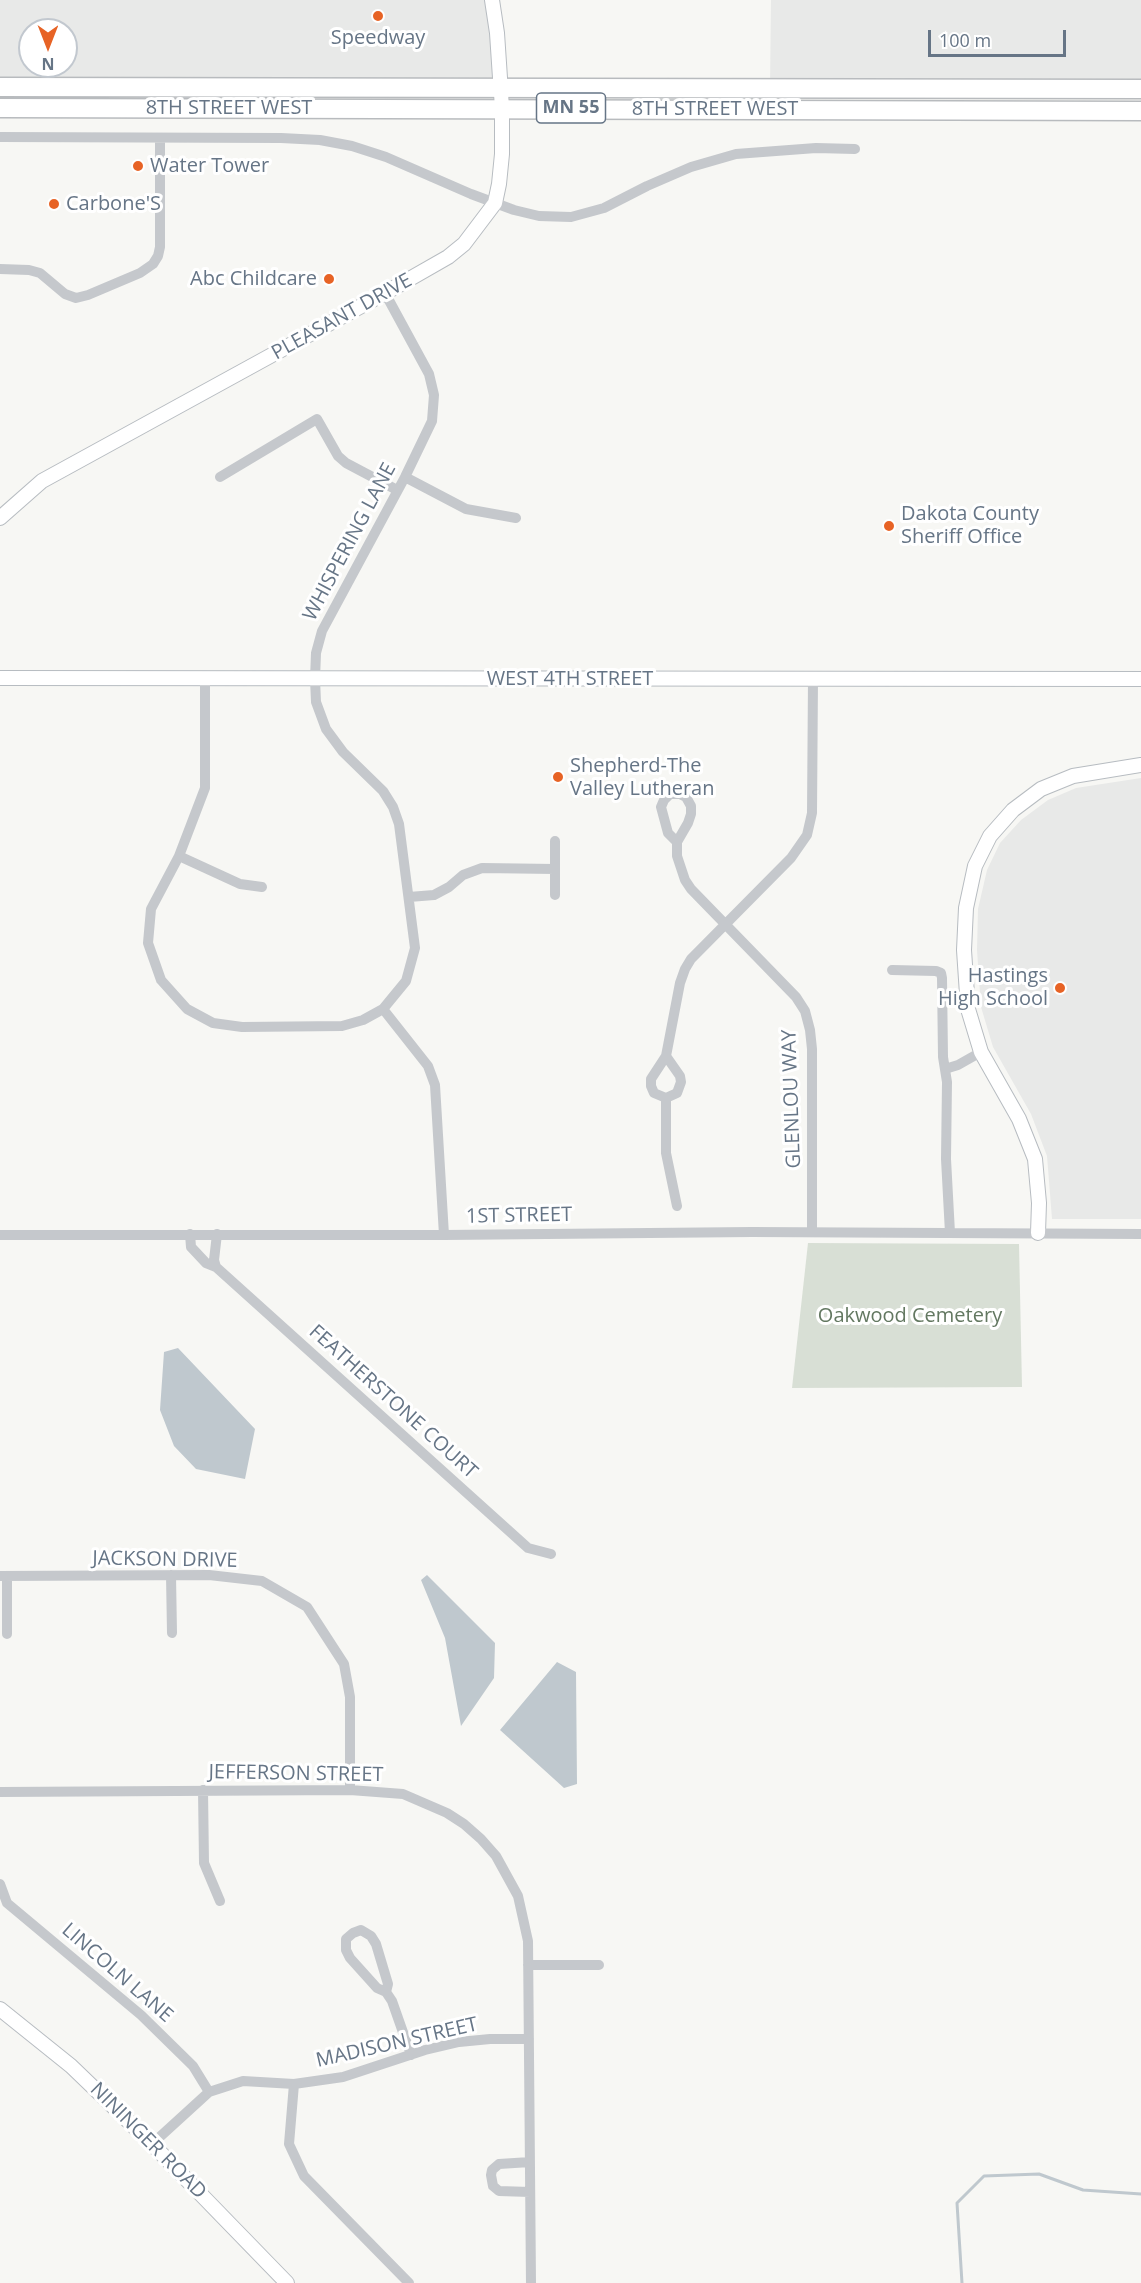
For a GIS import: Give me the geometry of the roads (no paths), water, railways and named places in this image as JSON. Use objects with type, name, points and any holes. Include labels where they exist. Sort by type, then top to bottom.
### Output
[{"type":"highway","name":"8TH STREET WEST","points":[[0,87],[1141,88]]},
{"type":"highway","name":"8TH STREET WEST","points":[[0,108],[1141,111]]},
{"type":"street","name":"PLEASANT DRIVE","points":[[0,518],[42,481],[448,257],[472,235],[495,203],[502,154],[502,108],[497,33],[492,0]]},
{"type":"street","points":[[0,138],[320,140],[352,146],[386,157],[495,203],[539,216],[571,217],[604,208],[691,167],[736,154],[816,148],[855,149]]},
{"type":"street","points":[[0,269],[29,270],[40,273],[65,294],[76,298],[141,273],[153,264],[160,247],[159,138]]},
{"type":"street","name":"WHISPERING LANE","points":[[383,1009],[406,981],[416,948],[399,824],[393,807],[383,791],[343,752],[326,729],[316,702],[315,679],[316,652],[322,631],[405,477],[432,421],[434,395],[429,374],[385,293]]},
{"type":"street","points":[[220,477],[317,419],[338,456],[346,463],[397,490]]},
{"type":"street","points":[[405,477],[466,509],[516,518]]},
{"type":"street","name":"WEST 4TH STREET","points":[[0,678],[205,680],[1141,679]]},
{"type":"street","points":[[666,1056],[680,1076],[681,1082],[677,1093],[666,1098],[654,1093],[651,1086],[654,1072],[666,1056],[680,983],[691,958],[795,854],[810,828],[813,679]]},
{"type":"street","points":[[205,680],[205,788],[178,856],[151,909],[148,943],[161,980],[187,1009],[213,1023],[242,1027],[342,1026],[363,1020],[383,1009],[428,1066],[435,1084],[444,1235]]},
{"type":"street","points":[[1038,1233],[1039,1203],[1035,1159],[1020,1119],[981,1052],[968,1010],[964,950],[966,908],[975,866],[990,836],[1013,810],[1041,789],[1073,776],[1141,765]]},
{"type":"street","points":[[555,841],[555,896]]},
{"type":"street","name":"GLENLOU WAY","points":[[676,842],[677,856],[691,890],[726,923],[796,997],[805,1011],[810,1030],[812,1232]]},
{"type":"street","points":[[178,856],[240,884],[262,887]]},
{"type":"street","points":[[409,897],[434,896],[463,875],[482,868],[555,869]]},
{"type":"street","points":[[892,970],[936,970],[941,973],[950,1233]]},
{"type":"street","points":[[945,1069],[958,1065],[981,1052]]},
{"type":"street","points":[[666,1098],[666,1153],[678,1206]]},
{"type":"street","name":"1ST STREET","points":[[0,1235],[812,1232],[1141,1234]]},
{"type":"street","name":"FEATHERSTONE COURT","points":[[190,1234],[191,1247],[206,1263],[216,1267],[528,1548],[551,1554]]},
{"type":"street","points":[[216,1267],[217,1234]]},
{"type":"street","points":[[171,1575],[172,1633]]},
{"type":"street","name":"JACKSON DRIVE","points":[[3,1576],[209,1575],[262,1581],[308,1607],[344,1664],[350,1696],[350,1790]]},
{"type":"street","points":[[3,1576],[7,1634]]},
{"type":"street","points":[[203,1790],[204,1863],[220,1901]]},
{"type":"street","name":"JEFFERSON STREET","points":[[0,1792],[350,1790],[403,1794],[447,1813],[482,1839],[508,1876],[518,1896],[528,1941],[531,2283]]},
{"type":"street","name":"LINCOLN LANE","points":[[0,1884],[7,1903],[141,2015],[193,2066],[209,2092]]},
{"type":"street","points":[[386,1992],[388,1984],[376,1944],[371,1936],[361,1930],[353,1933],[346,1939],[346,1950],[350,1958],[377,1988],[386,1992],[392,2001],[411,2055]]},
{"type":"street","points":[[528,1965],[599,1965]]},
{"type":"street","name":"NININGER ROAD","points":[[0,2009],[58,2054],[152,2144],[287,2283]]},
{"type":"street","name":"MADISON STREET","points":[[152,2144],[209,2092],[243,2081],[294,2084],[343,2077],[443,2046],[474,2040],[529,2039]]},
{"type":"street","points":[[294,2084],[290,2144],[304,2176],[409,2283]]},
{"type":"street","points":[[530,2162],[499,2164],[492,2170],[491,2175],[493,2186],[500,2191],[530,2192]]},
{"type":"waterway","points":[[962,2283],[957,2203],[984,2176],[1039,2174],[1083,2190],[1141,2194]]},
{"type":"place","name":"Speedway","points":[[378,16]]},
{"type":"place","name":"Water Tower","points":[[138,166]]},
{"type":"place","name":"Carbone'S","points":[[54,204]]},
{"type":"place","name":"Abc Childcare","points":[[329,279]]},
{"type":"place","name":"Dakota County Sheriff Office","points":[[889,526]]},
{"type":"place","name":"Shepherd-The Valley Lutheran","points":[[558,777]]},
{"type":"place","name":"Hastings High School","points":[[1060,988]]},
{"type":"park label","name":"Oakwood Cemetery","points":[[910,1316]]}]
